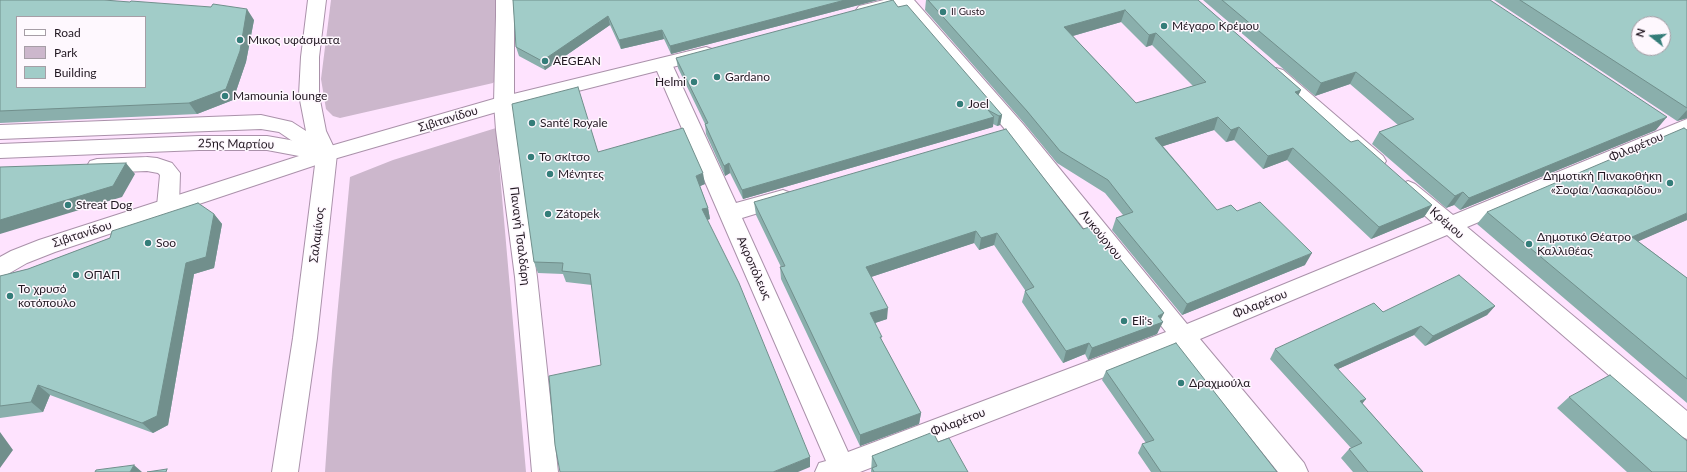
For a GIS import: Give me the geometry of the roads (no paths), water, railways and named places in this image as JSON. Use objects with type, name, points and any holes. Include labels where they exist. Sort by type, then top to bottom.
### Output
[{"type":"street","points":[[311,0],[309,94],[316,131],[327,154]]},
{"type":"street","points":[[852,14],[905,0]]},
{"type":"street","name":"Λυκούργου","points":[[905,0],[1016,129],[1182,336],[1295,472]]},
{"type":"street","name":"Παναγή Τσαλδάρη","points":[[505,8],[504,103],[506,130],[526,277],[545,472]]},
{"type":"street","name":"Σιβιτανίδου","points":[[0,268],[10,260],[47,246],[327,154],[504,103],[723,48]]},
{"type":"street","name":"Κρέμου","points":[[1263,63],[1687,427]]},
{"type":"street","name":"Ακροπόλεως","points":[[663,64],[730,213],[838,470]]},
{"type":"street","points":[[1655,117],[1683,131]]},
{"type":"street","name":"25ης Μαρτίου","points":[[0,132],[260,122],[285,127],[327,154]]},
{"type":"street","points":[[994,136],[1016,129]]},
{"type":"street","name":"Φιλαρέτου","points":[[838,470],[1182,336],[1450,225],[1683,131]]},
{"type":"street","name":"25ης Μαρτίου","points":[[0,151],[199,143],[267,143],[327,154]]},
{"type":"street","name":"Σαλαμίνος","points":[[285,472],[305,338],[327,154]]},
{"type":"street","points":[[78,167],[147,164],[165,168],[170,173],[168,206]]},
{"type":"street","points":[[730,213],[798,193]]},
{"type":"place","name":"Il Gusto","points":[[943,12]]},
{"type":"place","name":"Μέγαρο Κρέμου","points":[[1164,26]]},
{"type":"place","name":"Μικος υφάσματα","points":[[240,40]]},
{"type":"place","name":"AEGEAN","points":[[545,61]]},
{"type":"place","name":"Gardano","points":[[717,77]]},
{"type":"place","name":"Helmi","points":[[694,82]]},
{"type":"place","name":"Mamounia lounge","points":[[225,96]]},
{"type":"place","name":"Joel","points":[[960,104]]},
{"type":"place","name":"Santé Royale","points":[[532,123]]},
{"type":"place","name":"Το σκίτσο","points":[[531,157]]},
{"type":"place","name":"Μένητες","points":[[550,174]]},
{"type":"place","name":"Δημοτική Πινακοθήκη «Σοφία Λασκαρίδου»","points":[[1670,183]]},
{"type":"place","name":"Streat Dog","points":[[68,205]]},
{"type":"place","name":"Zátopek","points":[[548,214]]},
{"type":"place","name":"Soo","points":[[148,243]]},
{"type":"place","name":"Δημοτικό Θέατρο Καλλιθέας","points":[[1529,244]]},
{"type":"place","name":"ΟΠΑΠ","points":[[76,275]]},
{"type":"place","name":"Το χρυσό κοτόπουλο","points":[[10,296]]},
{"type":"place","name":"Eli's","points":[[1124,321]]},
{"type":"place","name":"Δραχμούλα","points":[[1181,383]]}]
